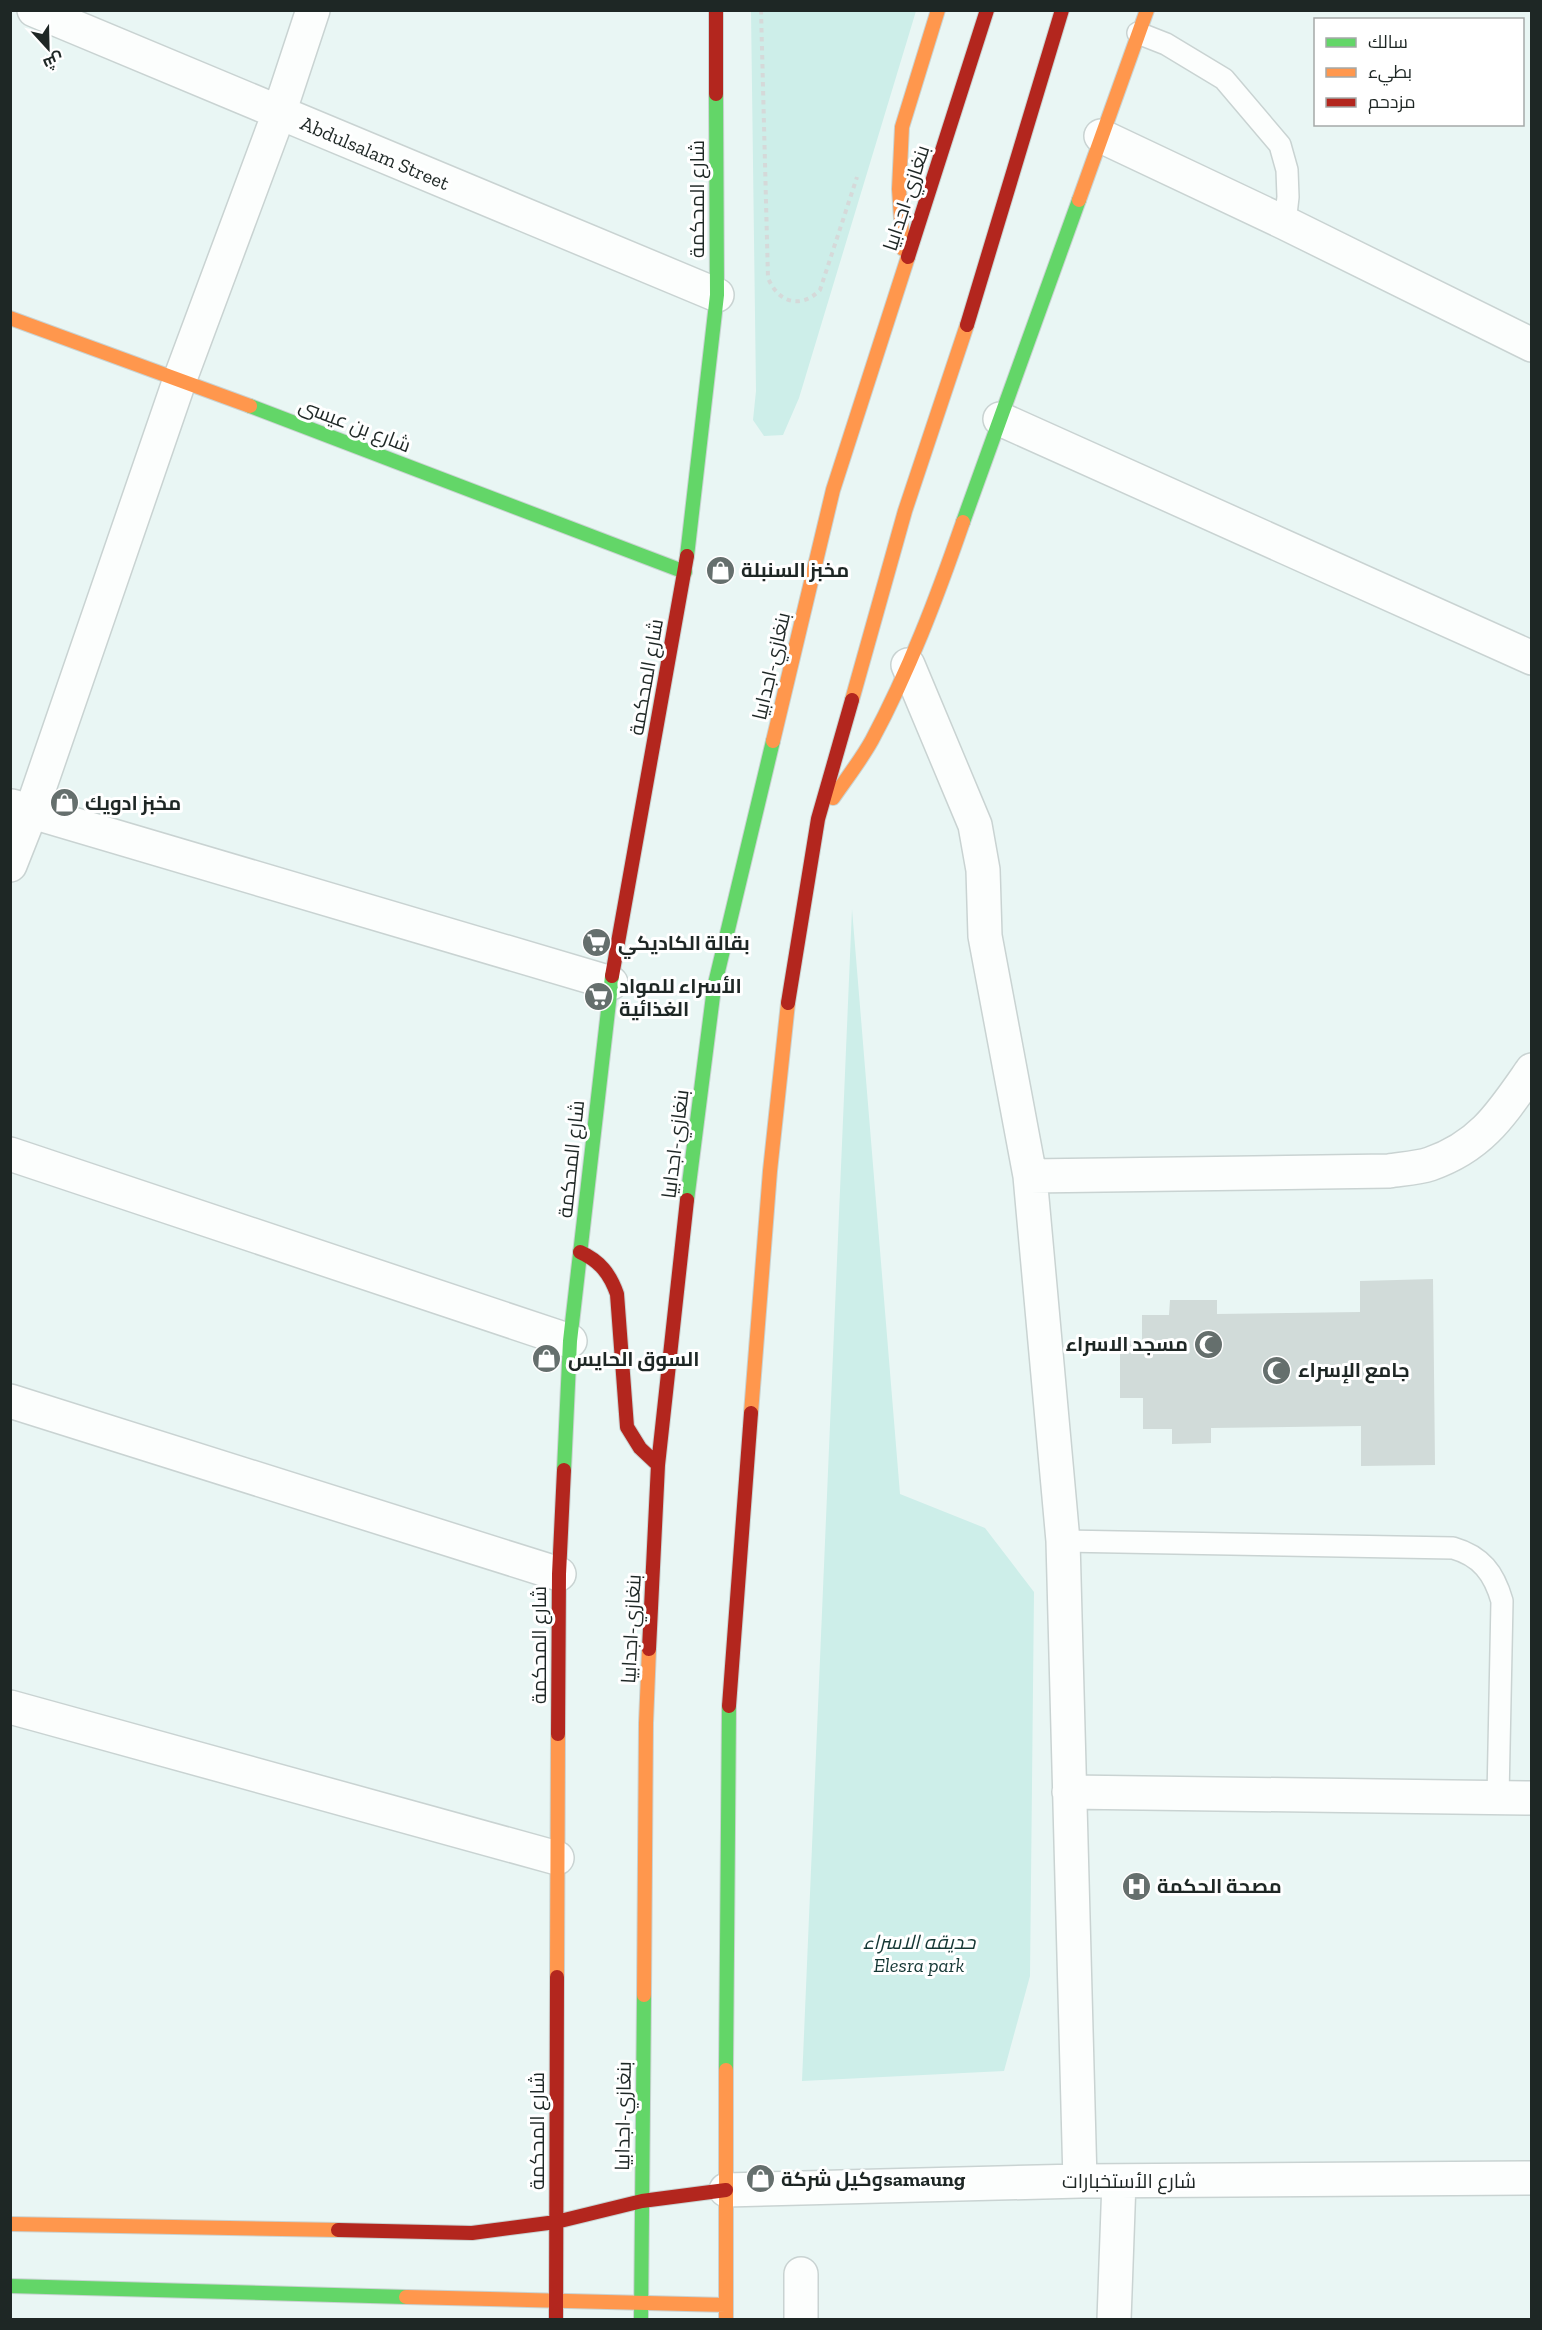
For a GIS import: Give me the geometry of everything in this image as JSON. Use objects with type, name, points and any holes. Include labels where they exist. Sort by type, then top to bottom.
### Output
[{"type":"main road","name":"شارع المحكمة","points":[[556,2319],[559,1574],[570,1341],[611,983],[685,573],[717,295],[716,10]]},
{"type":"main road","points":[[904,266],[899,189],[902,127],[938,10]]},
{"type":"main road","name":"بنغازي-اجدابيا","points":[[641,2319],[646,1723],[658,1465],[687,1197],[714,988],[833,490],[987,10]]},
{"type":"main road","points":[[10,2286],[641,2303],[726,2312],[727,1729],[770,1171],[790,988],[818,819],[905,511],[977,297],[1062,10]]},
{"type":"main road","points":[[818,819],[871,742],[934,604],[1147,10]]},
{"type":"main road","name":"شارع بن عيسى","points":[[10,318],[180,379],[685,573]]},
{"type":"main road","points":[[580,1252],[593,1257],[603,1266],[612,1280],[617,1294],[624,1411],[627,1426],[644,1455],[658,1465]]},
{"type":"main road","points":[[10,2224],[472,2233],[556,2222],[642,2201],[726,2190]]},
{"type":"street","name":"Abdulsalam Street","points":[[34,10],[717,295]]},
{"type":"street","points":[[10,865],[21,808],[279,113],[313,10]]},
{"type":"street","points":[[1101,136],[1285,223],[1532,345]]},
{"type":"street","points":[[1000,419],[1532,658]]},
{"type":"street","points":[[908,665],[975,825],[983,870],[985,936],[1030,1176],[1063,1541],[1080,2181]]},
{"type":"street","points":[[21,808],[611,983]]},
{"type":"street","points":[[1030,1176],[1389,1171],[1429,1164],[1466,1148],[1497,1121],[1532,1070]]},
{"type":"street","points":[[10,1154],[570,1341]]},
{"type":"street","points":[[10,1401],[559,1574]]},
{"type":"street","points":[[10,1707],[557,1858]]},
{"type":"street","points":[[1069,1792],[1532,1798]]},
{"type":"street","name":"شارع الأستخبارات","points":[[726,2190],[1080,2181],[1532,2178]]},
{"type":"street","points":[[1114,2319],[1119,2181]]},
{"type":"street","points":[[801,2274],[801,2319]]},
{"type":"lane","points":[[1138,33],[1166,44],[1224,79],[1280,145],[1287,170],[1288,197],[1285,223]]},
{"type":"lane","points":[[1063,1541],[1453,1548],[1478,1558],[1497,1583],[1502,1601],[1498,1797]]},
{"type":"path","points":[[761,10],[768,278],[773,289],[782,298],[794,302],[804,301],[813,297],[820,290],[825,281],[860,169]]},
{"type":"green space","points":[[751,11],[916,11],[799,398],[783,435],[764,436],[753,420],[756,391]]},
{"type":"green space","name":"حديقه الاسراء Elesra park","points":[[852,909],[900,1494],[985,1528],[1034,1592],[1030,1976],[1004,2071],[802,2081]]},
{"type":"building","name":"جامع الإسراء","points":[[1433,1279],[1435,1465],[1361,1466],[1361,1426],[1211,1428],[1211,1443],[1172,1444],[1172,1429],[1143,1429],[1143,1398],[1120,1398],[1120,1341],[1142,1341],[1142,1315],[1169,1315],[1170,1300],[1217,1300],[1217,1314],[1360,1312],[1360,1281]]},
{"type":"traffic: fast","points":[[687,556],[717,295],[716,94]]},
{"type":"traffic: fast","points":[[963,522],[1079,200]]},
{"type":"traffic: fast","points":[[250,406],[685,572]]},
{"type":"traffic: fast","points":[[687,1200],[714,988],[773,741]]},
{"type":"traffic: fast","points":[[564,1470],[570,1341],[612,976]]},
{"type":"traffic: fast","points":[[726,2070],[729,1706]]},
{"type":"traffic: fast","points":[[641,2320],[644,1995]]},
{"type":"traffic: fast","points":[[10,2286],[406,2297]]},
{"type":"traffic: slow","points":[[903,249],[899,189],[902,127],[938,10]]},
{"type":"traffic: slow","points":[[1079,200],[1147,10]]},
{"type":"traffic: slow","points":[[773,741],[833,490],[908,257]]},
{"type":"traffic: slow","points":[[10,318],[250,406]]},
{"type":"traffic: slow","points":[[852,700],[905,511],[967,325]]},
{"type":"traffic: slow","points":[[833,798],[868,747],[898,687],[933,606],[963,522]]},
{"type":"traffic: slow","points":[[751,1413],[770,1171],[788,1003]]},
{"type":"traffic: slow","points":[[644,1995],[646,1723],[649,1649]]},
{"type":"traffic: slow","points":[[557,1977],[558,1734]]},
{"type":"traffic: slow","points":[[726,2070],[726,2320]]},
{"type":"traffic: slow","points":[[10,2224],[338,2230]]},
{"type":"traffic: slow","points":[[406,2297],[726,2305]]},
{"type":"traffic: jam","points":[[716,10],[716,94]]},
{"type":"traffic: jam","points":[[908,257],[987,10]]},
{"type":"traffic: jam","points":[[967,325],[1062,10]]},
{"type":"traffic: jam","points":[[612,976],[687,556]]},
{"type":"traffic: jam","points":[[788,1003],[818,819],[852,700]]},
{"type":"traffic: jam","points":[[649,1649],[658,1465],[687,1200]]},
{"type":"traffic: jam","points":[[580,1252],[603,1269],[617,1294],[627,1427],[640,1448],[658,1465]]},
{"type":"traffic: jam","points":[[729,1706],[751,1413]]},
{"type":"traffic: jam","points":[[558,1734],[559,1574],[564,1470]]},
{"type":"traffic: jam","points":[[556,2320],[557,1977]]},
{"type":"traffic: jam","points":[[338,2230],[472,2233],[556,2222],[642,2201],[726,2190]]},
{"type":"place","name":"مخبز السنبلة","points":[[720,570]]},
{"type":"place","name":"مخبز ادويك","points":[[64,803]]},
{"type":"place","name":"بقالة الكاديكي","points":[[597,943]]},
{"type":"place","name":"الأسراء للمواد الغذائية","points":[[598,997]]},
{"type":"place","name":"مسجد الاسراء","points":[[1209,1344]]},
{"type":"place","name":"السوق الحايس","points":[[547,1359]]},
{"type":"place","name":"جامع الإسراء","points":[[1277,1370]]},
{"type":"place","name":"مصحة الحكمة","points":[[1136,1886]]},
{"type":"place","name":"وكيل شركةsamaung","points":[[760,2179]]}]
